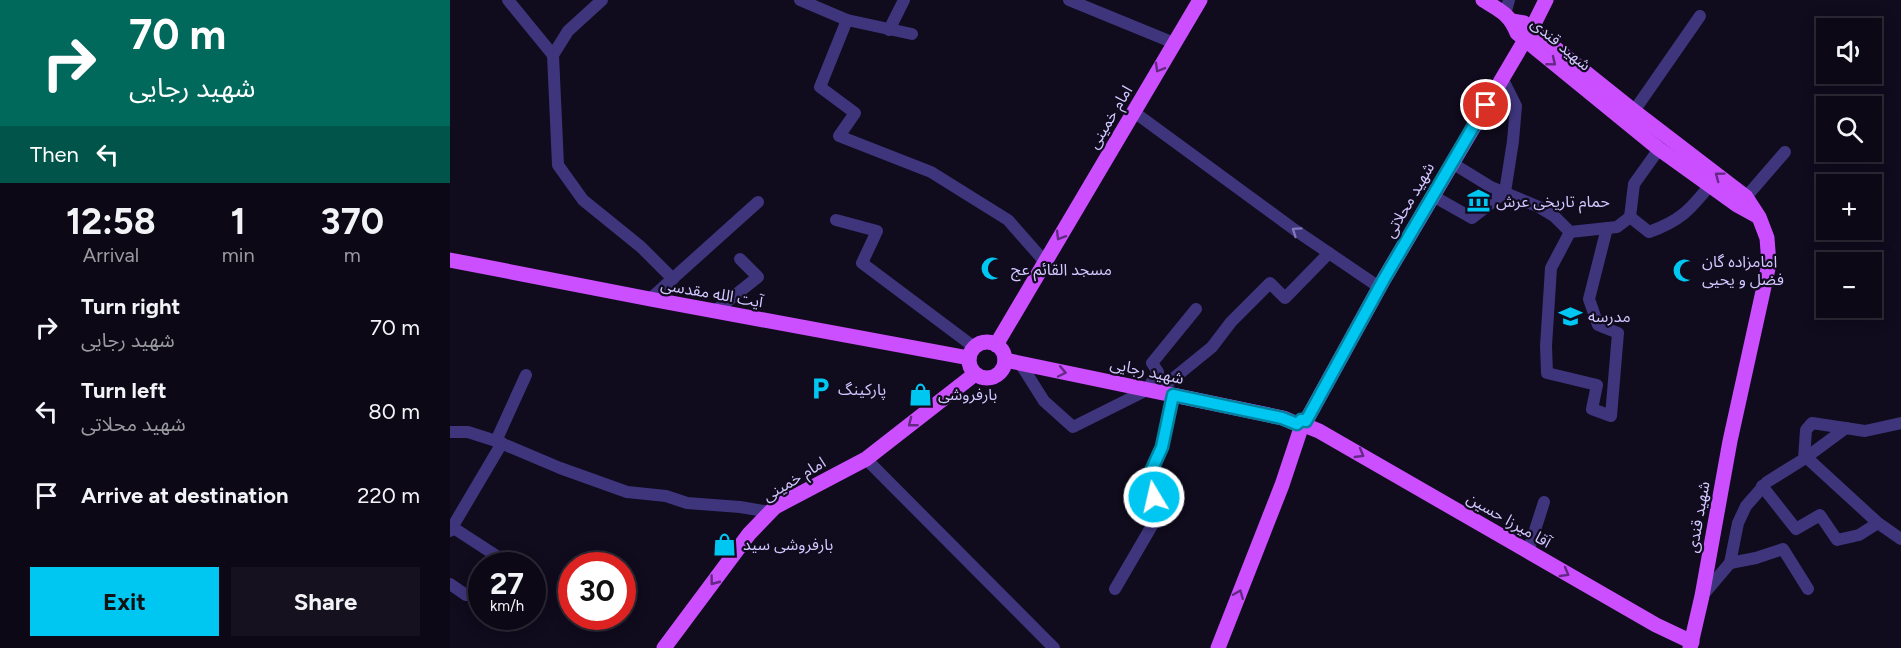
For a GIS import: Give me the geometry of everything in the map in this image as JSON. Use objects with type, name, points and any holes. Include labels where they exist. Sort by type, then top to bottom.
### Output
[{"type":"main road","name":"امام خمینی","points":[[996,345],[1200,0]]},
{"type":"main road","points":[[1483,0],[1509,12]]},
{"type":"main road","name":"شهید محلاتی","points":[[1218,648],[1282,485],[1299,424],[1546,0]]},
{"type":"main road","name":"شهید قندی","points":[[1509,12],[1517,33],[1528,34],[1634,111],[1746,197],[1759,218],[1767,238],[1769,264],[1730,441],[1691,645]]},
{"type":"main road","name":"شهید قندی","points":[[1528,34],[1659,149],[1759,218]]},
{"type":"main road","name":"آیت الله مقدسی","points":[[450,260],[715,311],[971,352]]},
{"type":"main road","points":[[985,342],[996,345],[1012,362],[997,375],[986,378],[975,374],[969,364],[971,352],[985,342]]},
{"type":"main road","name":"شهید رجایی","points":[[1012,362],[1299,424]]},
{"type":"main road","name":"امام خمینی","points":[[664,648],[749,534],[775,507],[866,459],[975,374]]},
{"type":"main road","name":"آقا میرزا حسین","points":[[1299,424],[1319,431],[1691,645]]},
{"type":"street","points":[[508,0],[553,55]]},
{"type":"street","points":[[602,0],[568,31],[553,55],[558,165],[584,200],[641,247],[674,279]]},
{"type":"street","points":[[800,0],[847,20],[912,34]]},
{"type":"street","points":[[889,30],[904,0]]},
{"type":"street","points":[[1069,0],[1174,43]]},
{"type":"street","points":[[1634,111],[1700,16]]},
{"type":"street","points":[[847,20],[820,87],[855,113],[838,136],[929,171],[1008,220],[1045,262]]},
{"type":"street","points":[[1433,196],[1472,218],[1505,192],[1516,106],[1502,78]]},
{"type":"street","points":[[1134,112],[1379,287]]},
{"type":"street","points":[[1570,232],[1617,227],[1630,217],[1634,184],[1659,149]]},
{"type":"street","points":[[1746,197],[1785,152]]},
{"type":"street","points":[[1452,163],[1491,187],[1539,207],[1554,216],[1570,232]]},
{"type":"street","points":[[1630,217],[1649,232],[1668,226],[1690,210],[1710,185]]},
{"type":"street","points":[[650,299],[758,202]]},
{"type":"street","points":[[836,220],[878,231],[862,263],[971,352]]},
{"type":"street","points":[[1570,232],[1551,268],[1546,346],[1547,373],[1597,385],[1592,409],[1611,416],[1618,333],[1598,325],[1589,299],[1607,228]]},
{"type":"street","points":[[1012,362],[1044,401],[1073,427],[1169,382],[1212,347],[1231,322],[1270,283],[1285,298],[1329,253]]},
{"type":"street","points":[[715,311],[758,277],[740,259]]},
{"type":"street","points":[[1149,390],[1158,372],[1152,363],[1196,309]]},
{"type":"street","points":[[489,552],[451,529],[499,442],[526,375]]},
{"type":"street","points":[[1115,589],[1164,505],[1143,489],[1162,447],[1173,395]]},
{"type":"street","points":[[1805,458],[1806,430],[1812,423],[1865,431],[1901,423]]},
{"type":"street","points":[[1702,596],[1730,563],[1738,523],[1746,506],[1762,486],[1846,428]]},
{"type":"street","points":[[450,432],[468,432],[499,442],[560,468],[627,492],[666,496],[687,503],[770,512]]},
{"type":"street","points":[[1805,458],[1878,523],[1901,538]]},
{"type":"street","points":[[866,459],[1054,648]]},
{"type":"street","points":[[1762,486],[1796,529],[1820,515],[1837,540],[1859,536],[1878,523]]},
{"type":"street","points":[[1528,552],[1544,502]]},
{"type":"street","points":[[1730,563],[1756,558],[1783,549],[1808,589]]},
{"type":"street","points":[[450,584],[466,595]]},
{"type":"place","name":"حمام تاریخی عرش","points":[[1478,201]]},
{"type":"place","name":"مسجد القائم عج","points":[[993,269]]},
{"type":"place","name":"امامزاده گان فضل و یحیی","points":[[1684,270]]},
{"type":"place","name":"مدرسه","points":[[1570,316]]},
{"type":"place","name":"پارکینگ","points":[[820,389]]},
{"type":"place","name":"بارفروشی","points":[[920,394]]},
{"type":"place","name":"بارفروشی سید","points":[[725,544]]},
{"type":"route","points":[[1154,497],[1143,489],[1162,447],[1173,395],[1282,418],[1297,424],[1301,420],[1306,421],[1384,279],[1486,105]]}]
